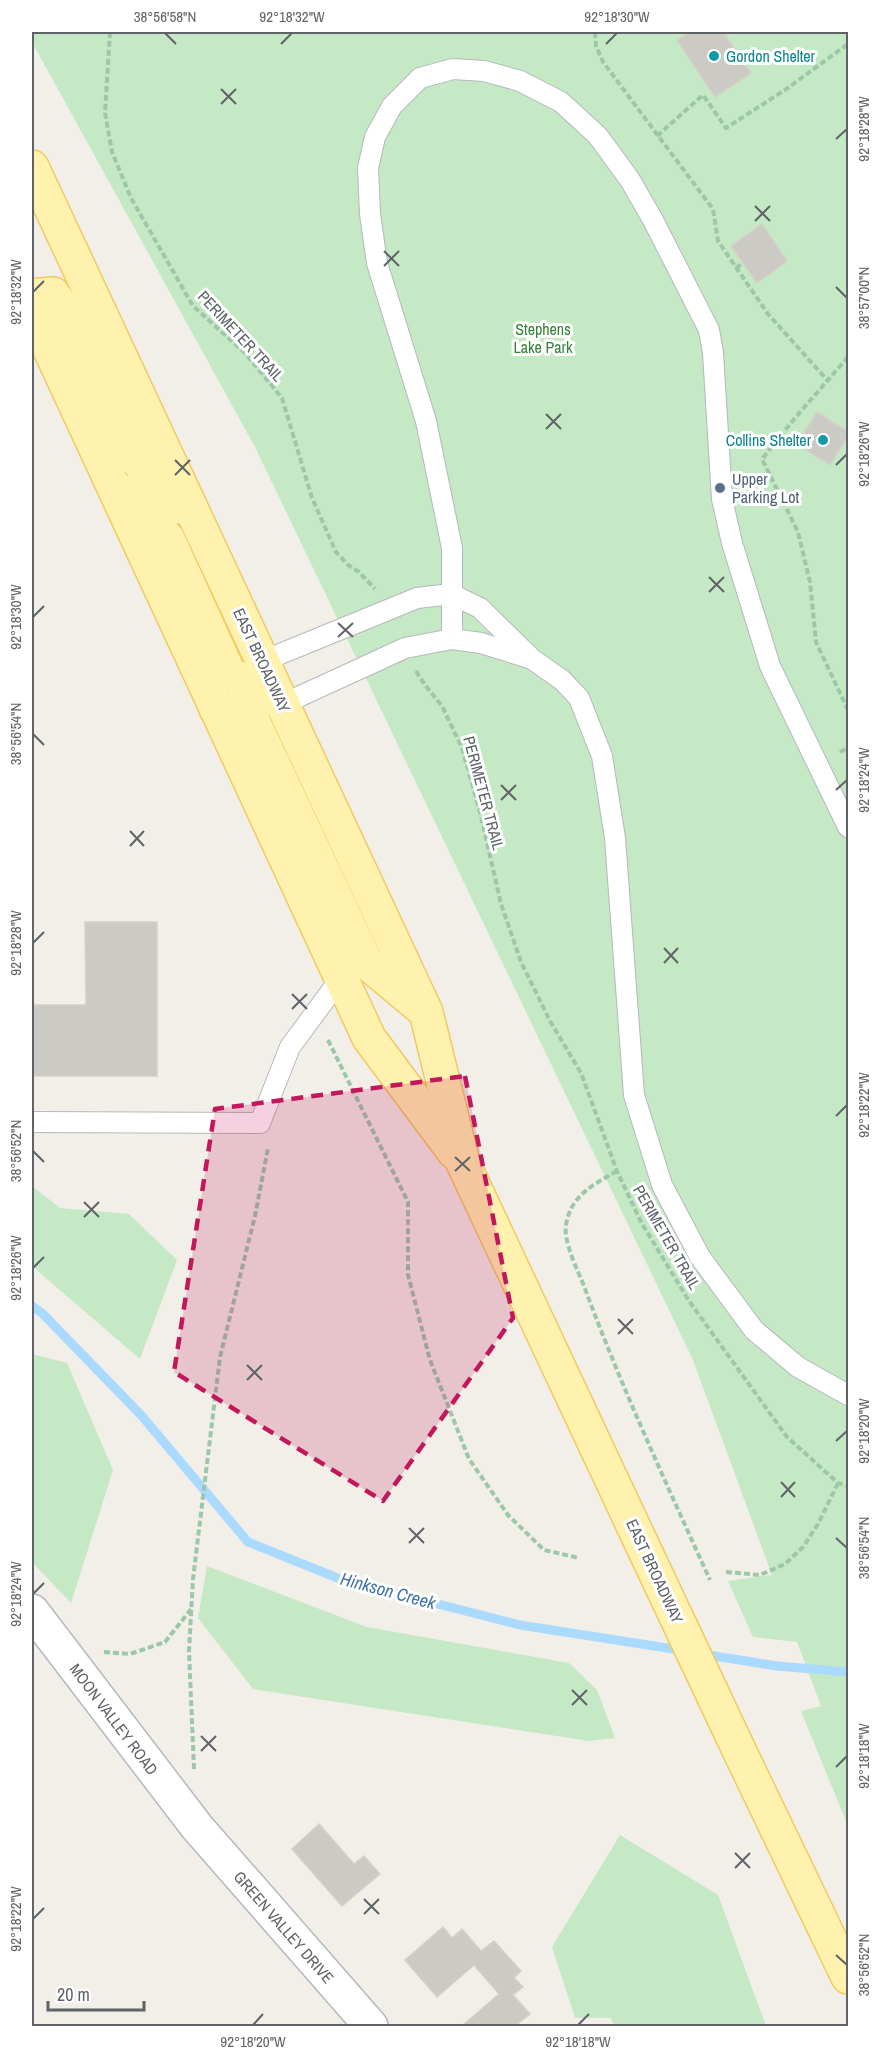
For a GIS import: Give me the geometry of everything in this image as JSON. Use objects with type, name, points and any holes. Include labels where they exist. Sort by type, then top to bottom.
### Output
[{"type":"main road","name":"EAST BROADWAY","points":[[32,167],[426,1012],[463,1163],[738,1748],[849,1977]]},
{"type":"main road","points":[[32,296],[53,294],[71,320],[130,452],[205,541]]},
{"type":"main road","name":"EAST BROADWAY","points":[[32,311],[369,1038],[463,1163]]},
{"type":"main road","points":[[104,468],[168,539],[229,673],[283,704]]},
{"type":"main road","points":[[216,709],[241,707],[254,723],[366,962],[426,1012]]},
{"type":"street","name":"MOON VALLEY ROAD","points":[[32,1611],[197,1827]]},
{"type":"street","name":"GREEN VALLEY DRIVE","points":[[197,1827],[371,2026]]},
{"type":"lane","points":[[452,639],[452,548],[426,421],[377,263],[370,214],[368,168],[375,137],[392,106],[420,78],[453,69],[484,71],[520,81],[561,102],[598,136],[630,180],[654,220],[709,330],[714,353],[722,499],[732,543],[770,666],[849,828]]},
{"type":"lane","points":[[263,661],[417,598],[451,594],[480,608],[532,659],[562,680],[579,698],[602,756],[615,838],[634,1095],[662,1185],[700,1257],[754,1330],[798,1367],[849,1395]]},
{"type":"lane","points":[[283,704],[405,648],[452,639],[481,643],[532,659]]},
{"type":"lane","points":[[32,1122],[260,1123],[290,1047],[341,978]]},
{"type":"path","name":"PERIMETER TRAIL","points":[[110,32],[105,113],[112,152],[131,198],[194,306],[245,353],[282,398],[312,498],[336,552],[375,588],[387,610]]},
{"type":"path","points":[[595,32],[596,46],[603,62],[713,209],[718,241],[736,268],[768,314],[828,381]]},
{"type":"path","points":[[657,136],[703,95],[726,128],[785,90],[849,44]]},
{"type":"path","points":[[736,268],[743,263]]},
{"type":"path","points":[[849,357],[762,459],[798,532],[810,582],[816,642],[849,710]]},
{"type":"path","name":"PERIMETER TRAIL","points":[[405,648],[425,685],[442,706],[462,747],[501,904],[521,962],[550,1021],[581,1073],[617,1171],[641,1222],[689,1301],[787,1437],[838,1483],[849,1486]]},
{"type":"path","points":[[315,1014],[408,1202],[408,1275],[430,1359],[469,1459],[508,1515],[544,1550],[579,1558]]},
{"type":"path","points":[[197,1827],[189,1651],[193,1579],[220,1357],[255,1216],[268,1147],[260,1123]]},
{"type":"path","points":[[617,1171],[588,1187],[574,1203],[566,1227],[569,1246],[604,1340],[710,1580]]},
{"type":"path","points":[[726,1572],[760,1575],[784,1564],[803,1547],[818,1524],[838,1483]]},
{"type":"path","points":[[101,1652],[130,1654],[165,1642],[192,1608]]},
{"type":"highlighted area","points":[[465,1076],[513,1318],[383,1501],[174,1372],[215,1109]]},
{"type":"green space","name":"Stephens Lake Park","points":[[32,32],[848,32],[848,1826],[801,1711],[821,1706],[797,1642],[753,1637],[728,1581],[772,1575],[693,1360],[255,447],[32,42]]},
{"type":"green space","points":[[32,1186],[60,1208],[129,1214],[177,1260],[140,1359],[32,1266]]},
{"type":"green space","points":[[32,1354],[67,1363],[113,1470],[71,1603],[32,1562]]},
{"type":"green space","points":[[207,1566],[367,1627],[569,1663],[597,1690],[615,1738],[589,1741],[253,1689],[198,1618]]},
{"type":"green space","points":[[620,1835],[718,1895],[766,2026],[614,2026],[611,2018],[575,2018],[552,1947]]},
{"type":"building","name":"Gordon Shelter","points":[[690,32],[723,32],[751,73],[715,97],[677,40]]},
{"type":"building","points":[[762,224],[787,261],[757,283],[731,246]]},
{"type":"building","name":"Collins Shelter","points":[[817,412],[848,432],[848,436],[830,465],[797,444]]},
{"type":"building","points":[[85,922],[157,922],[157,1076],[32,1076],[32,1005],[86,1005]]},
{"type":"building","points":[[319,1824],[354,1864],[364,1856],[380,1874],[342,1906],[292,1849]]},
{"type":"building","points":[[443,1927],[452,1938],[462,1929],[481,1951],[494,1941],[521,1971],[514,1978],[523,1987],[513,1995],[530,2014],[515,2026],[462,2026],[499,1994],[474,1965],[437,1997],[405,1960]]},
{"type":"waterway","name":"Hinkson Creek","points":[[32,1306],[42,1313],[141,1415],[248,1542],[340,1579],[520,1625],[686,1651]]},
{"type":"waterway","name":"Hinkson Creek","points":[[702,1654],[777,1666],[848,1672]]},
{"type":"place","name":"Gordon Shelter","points":[[714,56]]},
{"type":"place","name":"Collins Shelter","points":[[823,440]]},
{"type":"place","name":"Upper Parking Lot","points":[[720,488]]}]
